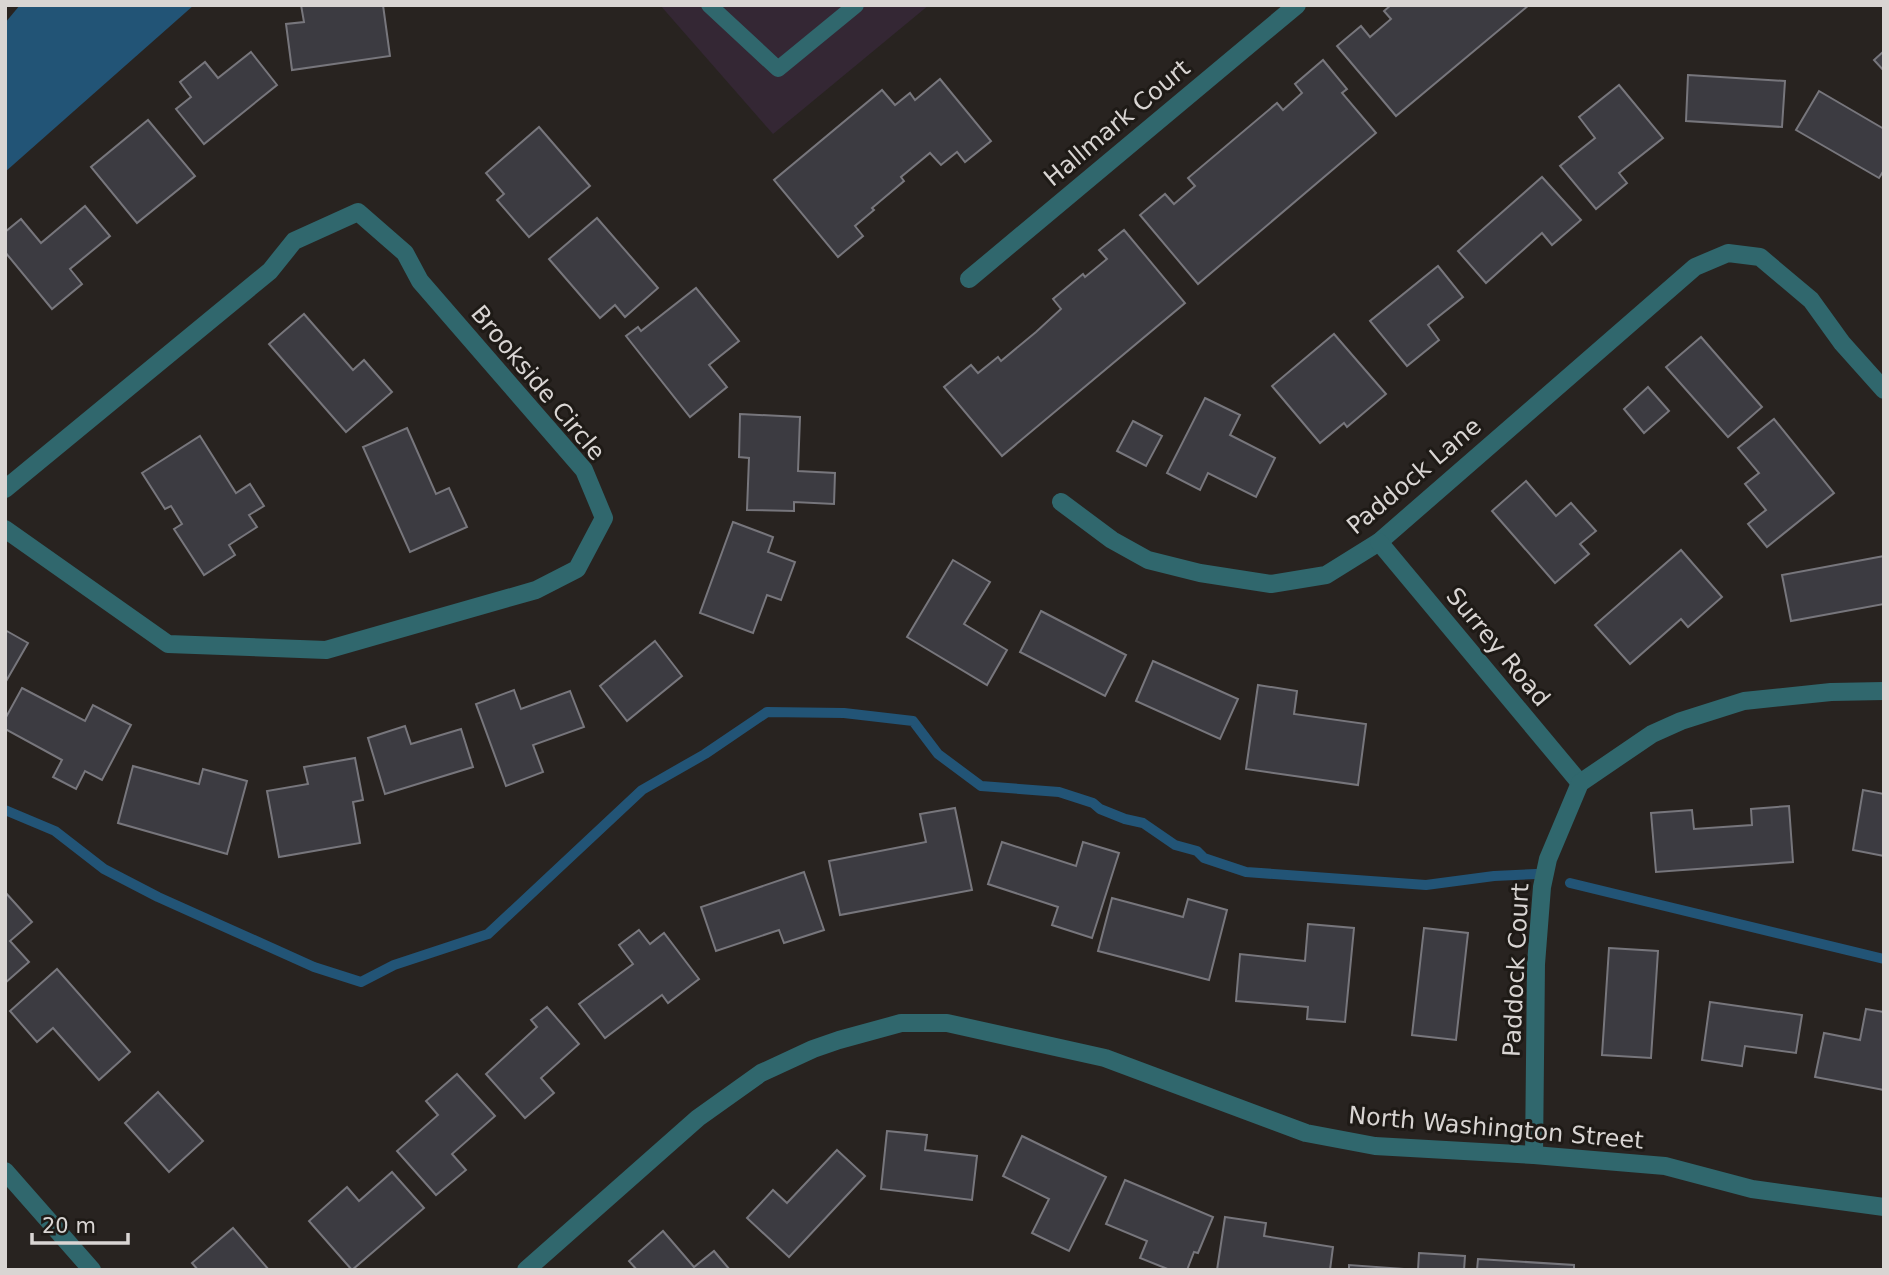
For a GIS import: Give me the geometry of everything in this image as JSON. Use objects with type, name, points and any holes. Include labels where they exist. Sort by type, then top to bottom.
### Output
[{"type":"street","name":"Hallmark Court","points":[[969,279],[1297,5]]},
{"type":"street","name":"Brookside Circle","points":[[5,489],[270,271],[294,241],[358,212],[405,253],[420,281],[584,470],[604,518],[577,569],[536,590],[326,650],[168,644],[5,529]]},
{"type":"street","name":"Paddock Lane","points":[[1061,502],[1112,540],[1148,560],[1200,573],[1271,584],[1326,575],[1379,542],[1695,267],[1728,253],[1760,257],[1811,300],[1842,343],[1884,390]]},
{"type":"street","name":"Surrey Road","points":[[1379,542],[1580,783]]},
{"type":"street","points":[[1580,783],[1652,734],[1744,701],[1831,692],[1884,691]]},
{"type":"street","name":"Paddock Court","points":[[1534,1155],[1536,964],[1542,887],[1548,859],[1580,783]]},
{"type":"street","name":"North Washington Street","points":[[526,1270],[698,1118],[761,1073],[813,1049],[901,1023],[947,1023],[1105,1058],[1306,1133],[1375,1146],[1665,1166],[1752,1189],[1884,1207]]},
{"type":"street","points":[[5,1171],[92,1270]]},
{"type":"lane","points":[[709,5],[778,69],[856,5]]},
{"type":"shaded area","points":[[660,5],[929,5],[773,134]]},
{"type":"water","points":[[20,5],[194,5],[5,172],[5,23]]},
{"type":"building","points":[[301,5],[383,5],[390,56],[292,70],[286,24],[304,22]]},
{"type":"building","points":[[1391,5],[1529,5],[1396,116],[1337,46],[1361,26],[1370,37],[1391,19],[1384,11]]},
{"type":"building","points":[[1884,51],[1884,71],[1874,60]]},
{"type":"building","points":[[251,52],[277,85],[204,144],[176,109],[191,97],[180,82],[205,62],[218,78]]},
{"type":"building","points":[[1323,60],[1347,89],[1342,93],[1376,133],[1198,284],[1140,215],[1165,194],[1174,204],[1195,186],[1188,178],[1277,103],[1283,110],[1302,93],[1295,84]]},
{"type":"building","points":[[1688,75],[1785,81],[1782,127],[1686,121]]},
{"type":"building","points":[[940,79],[991,141],[965,162],[957,152],[941,165],[930,153],[901,177],[904,181],[855,226],[863,236],[838,257],[774,180],[882,90],[895,105],[910,93],[915,100]]},
{"type":"building","points":[[1619,85],[1663,138],[1619,173],[1627,183],[1596,209],[1560,166],[1595,138],[1579,117]]},
{"type":"building","points":[[1819,91],[1884,129],[1884,170],[1879,178],[1796,130]]},
{"type":"building","points":[[148,120],[195,176],[137,223],[91,167]]},
{"type":"building","points":[[539,127],[590,186],[529,237],[497,200],[504,194],[486,173]]},
{"type":"building","points":[[1542,177],[1581,220],[1552,245],[1542,233],[1486,283],[1458,251]]},
{"type":"building","points":[[85,206],[110,236],[70,269],[82,284],[52,309],[5,252],[5,232],[21,219],[41,243]]},
{"type":"building","points":[[597,218],[658,288],[625,317],[615,305],[600,318],[549,259]]},
{"type":"building","points":[[1124,230],[1185,303],[1002,456],[944,387],[971,365],[978,373],[998,357],[1001,361],[1036,332],[1061,309],[1053,299],[1083,274],[1085,277],[1107,259],[1099,250]]},
{"type":"building","points":[[1438,266],[1463,297],[1428,325],[1439,340],[1407,366],[1370,321]]},
{"type":"building","points":[[696,288],[739,341],[709,365],[727,387],[690,417],[626,336],[638,327],[641,331]]},
{"type":"building","points":[[304,314],[353,370],[364,360],[392,392],[346,432],[269,344]]},
{"type":"building","points":[[1334,334],[1386,394],[1347,427],[1344,423],[1320,443],[1272,386]]},
{"type":"building","points":[[1701,337],[1762,407],[1728,437],[1666,367]]},
{"type":"building","points":[[1648,387],[1669,411],[1644,433],[1624,409]]},
{"type":"building","points":[[1205,398],[1240,415],[1230,435],[1275,458],[1256,497],[1208,473],[1200,490],[1167,473]]},
{"type":"building","points":[[740,414],[800,417],[798,471],[835,473],[834,504],[794,502],[794,511],[747,510],[749,458],[739,457]]},
{"type":"building","points":[[1774,419],[1834,493],[1767,547],[1748,524],[1766,510],[1745,484],[1759,473],[1738,448]]},
{"type":"building","points":[[1133,421],[1162,436],[1146,466],[1117,451]]},
{"type":"building","points":[[407,428],[436,494],[449,488],[467,527],[410,552],[363,447]]},
{"type":"building","points":[[200,436],[236,493],[250,484],[264,506],[249,515],[257,527],[229,545],[235,555],[204,575],[174,529],[182,524],[171,506],[165,509],[142,473]]},
{"type":"building","points":[[1526,481],[1556,516],[1571,503],[1596,531],[1580,544],[1589,554],[1555,583],[1492,511]]},
{"type":"building","points":[[733,522],[773,537],[768,552],[795,562],[781,600],[767,595],[753,633],[700,613]]},
{"type":"building","points":[[1681,550],[1722,597],[1688,627],[1681,619],[1630,664],[1595,625]]},
{"type":"building","points":[[1884,556],[1884,604],[1791,621],[1782,575]]},
{"type":"building","points":[[953,560],[990,582],[964,624],[1007,650],[987,685],[907,637]]},
{"type":"building","points":[[1041,611],[1126,655],[1105,696],[1020,652]]},
{"type":"building","points":[[5,630],[28,643],[5,683]]},
{"type":"building","points":[[655,641],[682,676],[627,721],[600,686]]},
{"type":"building","points":[[1153,661],[1238,699],[1220,739],[1136,701]]},
{"type":"building","points":[[1258,685],[1297,691],[1294,714],[1366,724],[1358,785],[1246,769]]},
{"type":"building","points":[[22,688],[85,721],[93,705],[131,725],[102,780],[85,771],[76,789],[53,777],[62,760],[5,729],[5,719]]},
{"type":"building","points":[[514,690],[521,709],[570,691],[584,727],[533,745],[543,772],[506,786],[476,704]]},
{"type":"building","points":[[405,726],[411,744],[461,729],[473,767],[385,794],[368,738]]},
{"type":"building","points":[[355,758],[363,800],[353,802],[360,843],[279,857],[267,791],[308,784],[304,767]]},
{"type":"building","points":[[133,766],[199,784],[203,769],[247,781],[227,854],[118,823]]},
{"type":"building","points":[[1863,790],[1884,794],[1884,856],[1853,850]]},
{"type":"building","points":[[1789,806],[1793,862],[1656,872],[1651,813],[1692,810],[1694,829],[1752,825],[1751,809]]},
{"type":"building","points":[[955,808],[972,890],[840,915],[829,861],[926,842],[920,814]]},
{"type":"building","points":[[1002,842],[1076,866],[1083,842],[1119,853],[1092,938],[1052,925],[1058,907],[988,884]]},
{"type":"building","points":[[804,872],[824,930],[784,943],[779,930],[716,951],[701,907]]},
{"type":"building","points":[[5,892],[32,922],[10,941],[29,962],[5,983]]},
{"type":"building","points":[[1112,898],[1183,917],[1188,899],[1227,910],[1209,980],[1098,951]]},
{"type":"building","points":[[1308,924],[1354,928],[1345,1022],[1307,1019],[1308,1007],[1236,1001],[1240,954],[1305,961]]},
{"type":"building","points":[[1424,928],[1468,933],[1456,1040],[1412,1035]]},
{"type":"building","points":[[639,930],[650,944],[664,933],[699,979],[668,1003],[662,995],[605,1038],[579,1004],[633,964],[619,945]]},
{"type":"building","points":[[1609,948],[1658,951],[1651,1058],[1602,1055]]},
{"type":"building","points":[[57,969],[130,1052],[99,1080],[53,1028],[37,1042],[10,1011]]},
{"type":"building","points":[[1710,1002],[1802,1015],[1796,1053],[1745,1046],[1742,1066],[1702,1060]]},
{"type":"building","points":[[547,1007],[579,1044],[541,1078],[554,1093],[525,1118],[486,1074],[537,1027],[531,1020]]},
{"type":"building","points":[[1866,1009],[1884,1012],[1884,1090],[1815,1077],[1824,1033],[1860,1040]]},
{"type":"building","points":[[457,1074],[495,1116],[452,1154],[466,1170],[436,1195],[397,1151],[438,1115],[426,1101]]},
{"type":"building","points":[[158,1092],[203,1141],[169,1172],[125,1123]]},
{"type":"building","points":[[887,1131],[927,1135],[925,1150],[977,1156],[972,1200],[881,1189]]},
{"type":"building","points":[[1022,1136],[1106,1177],[1069,1251],[1032,1233],[1049,1199],[1003,1176]]},
{"type":"building","points":[[837,1150],[865,1176],[789,1257],[747,1218],[773,1190],[787,1203]]},
{"type":"building","points":[[392,1172],[424,1208],[352,1270],[309,1221],[347,1187],[359,1201]]},
{"type":"building","points":[[1125,1180],[1213,1217],[1198,1253],[1194,1252],[1187,1270],[1170,1270],[1140,1258],[1147,1241],[1106,1224]]},
{"type":"building","points":[[1225,1217],[1266,1223],[1264,1236],[1333,1247],[1330,1270],[1217,1270]]},
{"type":"building","points":[[233,1228],[269,1270],[198,1270],[192,1263]]},
{"type":"building","points":[[663,1231],[694,1267],[714,1251],[730,1270],[637,1270],[629,1261]]},
{"type":"building","points":[[1419,1253],[1465,1256],[1464,1270],[1418,1270]]},
{"type":"building","points":[[1478,1259],[1574,1265],[1574,1270],[1477,1270]]},
{"type":"building","points":[[1349,1265],[1418,1270],[1349,1270]]},
{"type":"waterway","points":[[5,810],[55,831],[104,869],[158,897],[314,967],[361,982],[394,965],[488,934],[642,790],[705,754],[767,712],[844,713],[913,721],[938,754],[981,786],[1059,792],[1093,803],[1100,809],[1143,823],[1175,845],[1197,851],[1204,858],[1246,872],[1426,885],[1494,876],[1536,874]]},
{"type":"waterway","points":[[1570,883],[1884,959]]}]
